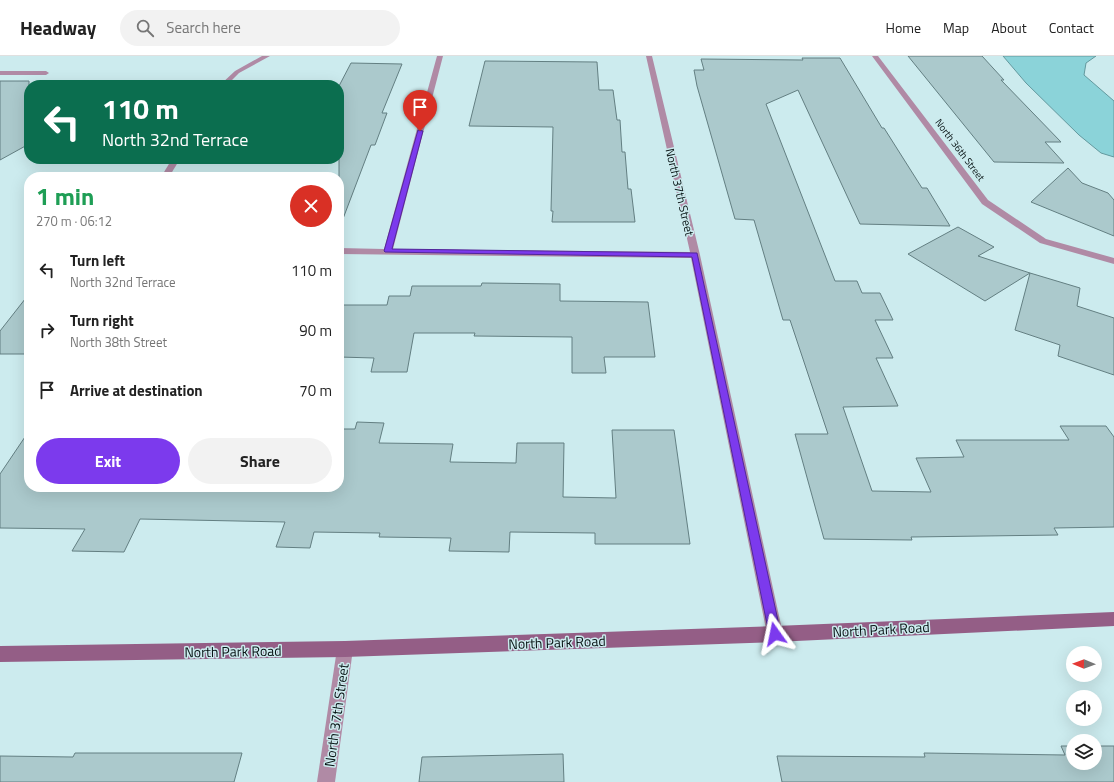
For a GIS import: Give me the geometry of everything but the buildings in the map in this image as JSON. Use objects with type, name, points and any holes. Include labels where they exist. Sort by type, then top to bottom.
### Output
[{"type":"street","points":[[228,80],[237,72],[267,56]]},
{"type":"street","points":[[388,251],[440,56]]},
{"type":"street","name":"North 37th Street","points":[[649,56],[695,254],[775,634]]},
{"type":"street","name":"North 36th Street","points":[[875,56],[985,202],[1043,241],[1114,261]]},
{"type":"street","points":[[0,73],[46,73]]},
{"type":"street","points":[[344,251],[695,254]]},
{"type":"street","name":"North Park Road","points":[[0,654],[345,649],[775,634],[1114,619]]},
{"type":"street","name":"North 37th Street","points":[[326,782],[345,649]]},
{"type":"water","points":[[1003,56],[1096,56],[1086,63],[1084,75],[1114,101],[1114,157],[1101,153],[1079,135],[1026,83]]},
{"type":"route","points":[[420,131],[388,251],[695,254],[775,634]]}]
